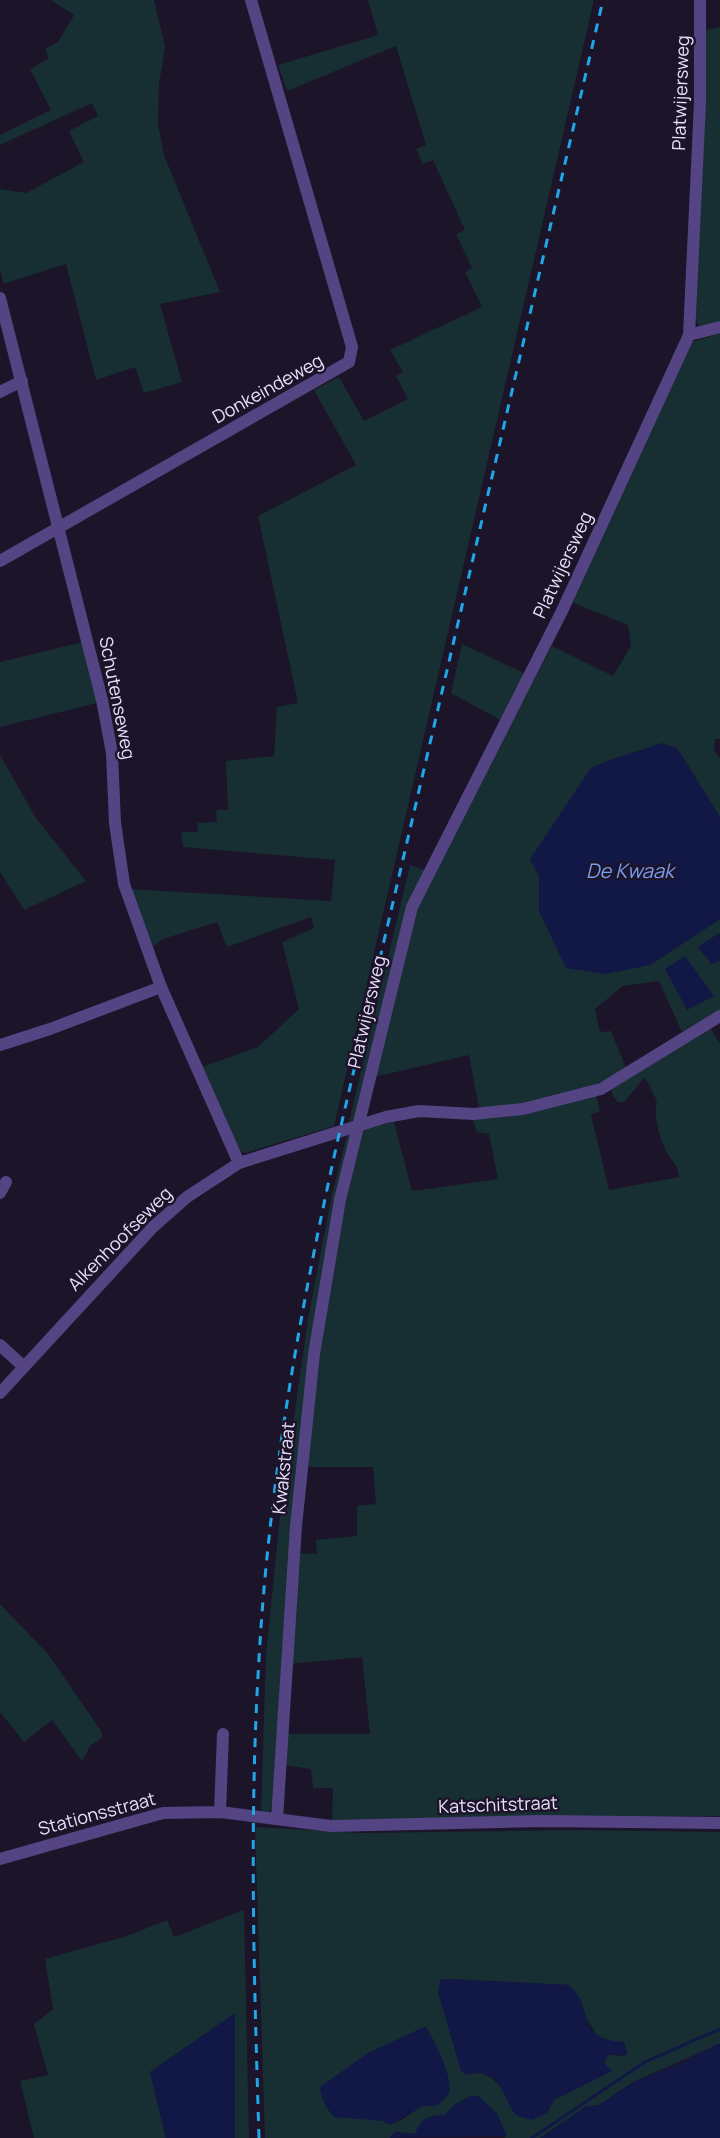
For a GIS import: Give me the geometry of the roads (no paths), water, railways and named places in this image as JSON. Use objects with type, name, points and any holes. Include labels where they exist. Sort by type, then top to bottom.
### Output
[{"type":"street","name":"Donkeindeweg","points":[[0,561],[349,362],[352,347],[251,0]]},
{"type":"street","name":"Platwijersweg","points":[[359,1124],[412,907],[562,611],[689,335],[700,102],[700,0]]},
{"type":"street","name":"Schutenseweg","points":[[0,298],[102,700],[112,753],[119,866],[161,987],[238,1163]]},
{"type":"street","points":[[689,335],[720,327]]},
{"type":"street","points":[[0,392],[22,381]]},
{"type":"street","points":[[0,1045],[50,1029],[161,987]]},
{"type":"street","name":"Alkenhoofseweg","points":[[0,1392],[153,1227],[187,1197],[238,1163],[359,1124],[419,1111],[474,1114],[523,1109],[601,1089],[720,1016]]},
{"type":"street","name":"Kwakstraat","points":[[277,1819],[296,1526],[314,1354],[340,1200],[359,1124]]},
{"type":"street","points":[[0,1345],[24,1367]]},
{"type":"street","points":[[220,1812],[223,1734]]},
{"type":"street","name":"Stationsstraat","points":[[0,1859],[163,1813],[220,1812],[277,1819]]},
{"type":"street","name":"Katschitstraat","points":[[277,1819],[331,1826],[540,1821],[720,1823]]},
{"type":"water","name":"De Kwaak","points":[[662,743],[677,748],[720,817],[720,919],[650,965],[606,974],[566,968],[539,911],[539,876],[530,859],[590,769],[604,762]]},
{"type":"water","points":[[720,933],[720,960],[712,964],[698,947]]},
{"type":"water","points":[[685,956],[714,996],[687,1010],[665,969]]},
{"type":"water","points":[[440,1980],[569,1985],[582,2003],[591,2029],[608,2040],[624,2042],[628,2054],[608,2055],[604,2063],[612,2071],[554,2100],[547,2113],[533,2120],[517,2116],[494,2078],[478,2073],[466,2075],[461,2071],[438,1992]]},
{"type":"water","points":[[235,2013],[235,2138],[166,2138],[150,2072]]},
{"type":"water","points":[[426,2026],[443,2060],[449,2080],[450,2088],[445,2099],[438,2105],[423,2106],[390,2125],[383,2121],[334,2117],[324,2103],[320,2087],[368,2053]]},
{"type":"water","points":[[720,2044],[720,2138],[540,2138],[585,2107],[599,2105],[633,2082],[680,2064]]},
{"type":"water","points":[[471,2096],[478,2096],[497,2113],[507,2136],[390,2138],[395,2132],[416,2134],[422,2121],[444,2115],[454,2105]]},
{"type":"waterway","points":[[532,2138],[645,2062],[720,2029]]},
{"type":"railway","points":[[259,2138],[253,1898],[256,1719],[270,1525],[289,1393],[312,1261],[340,1130],[603,0]]}]
